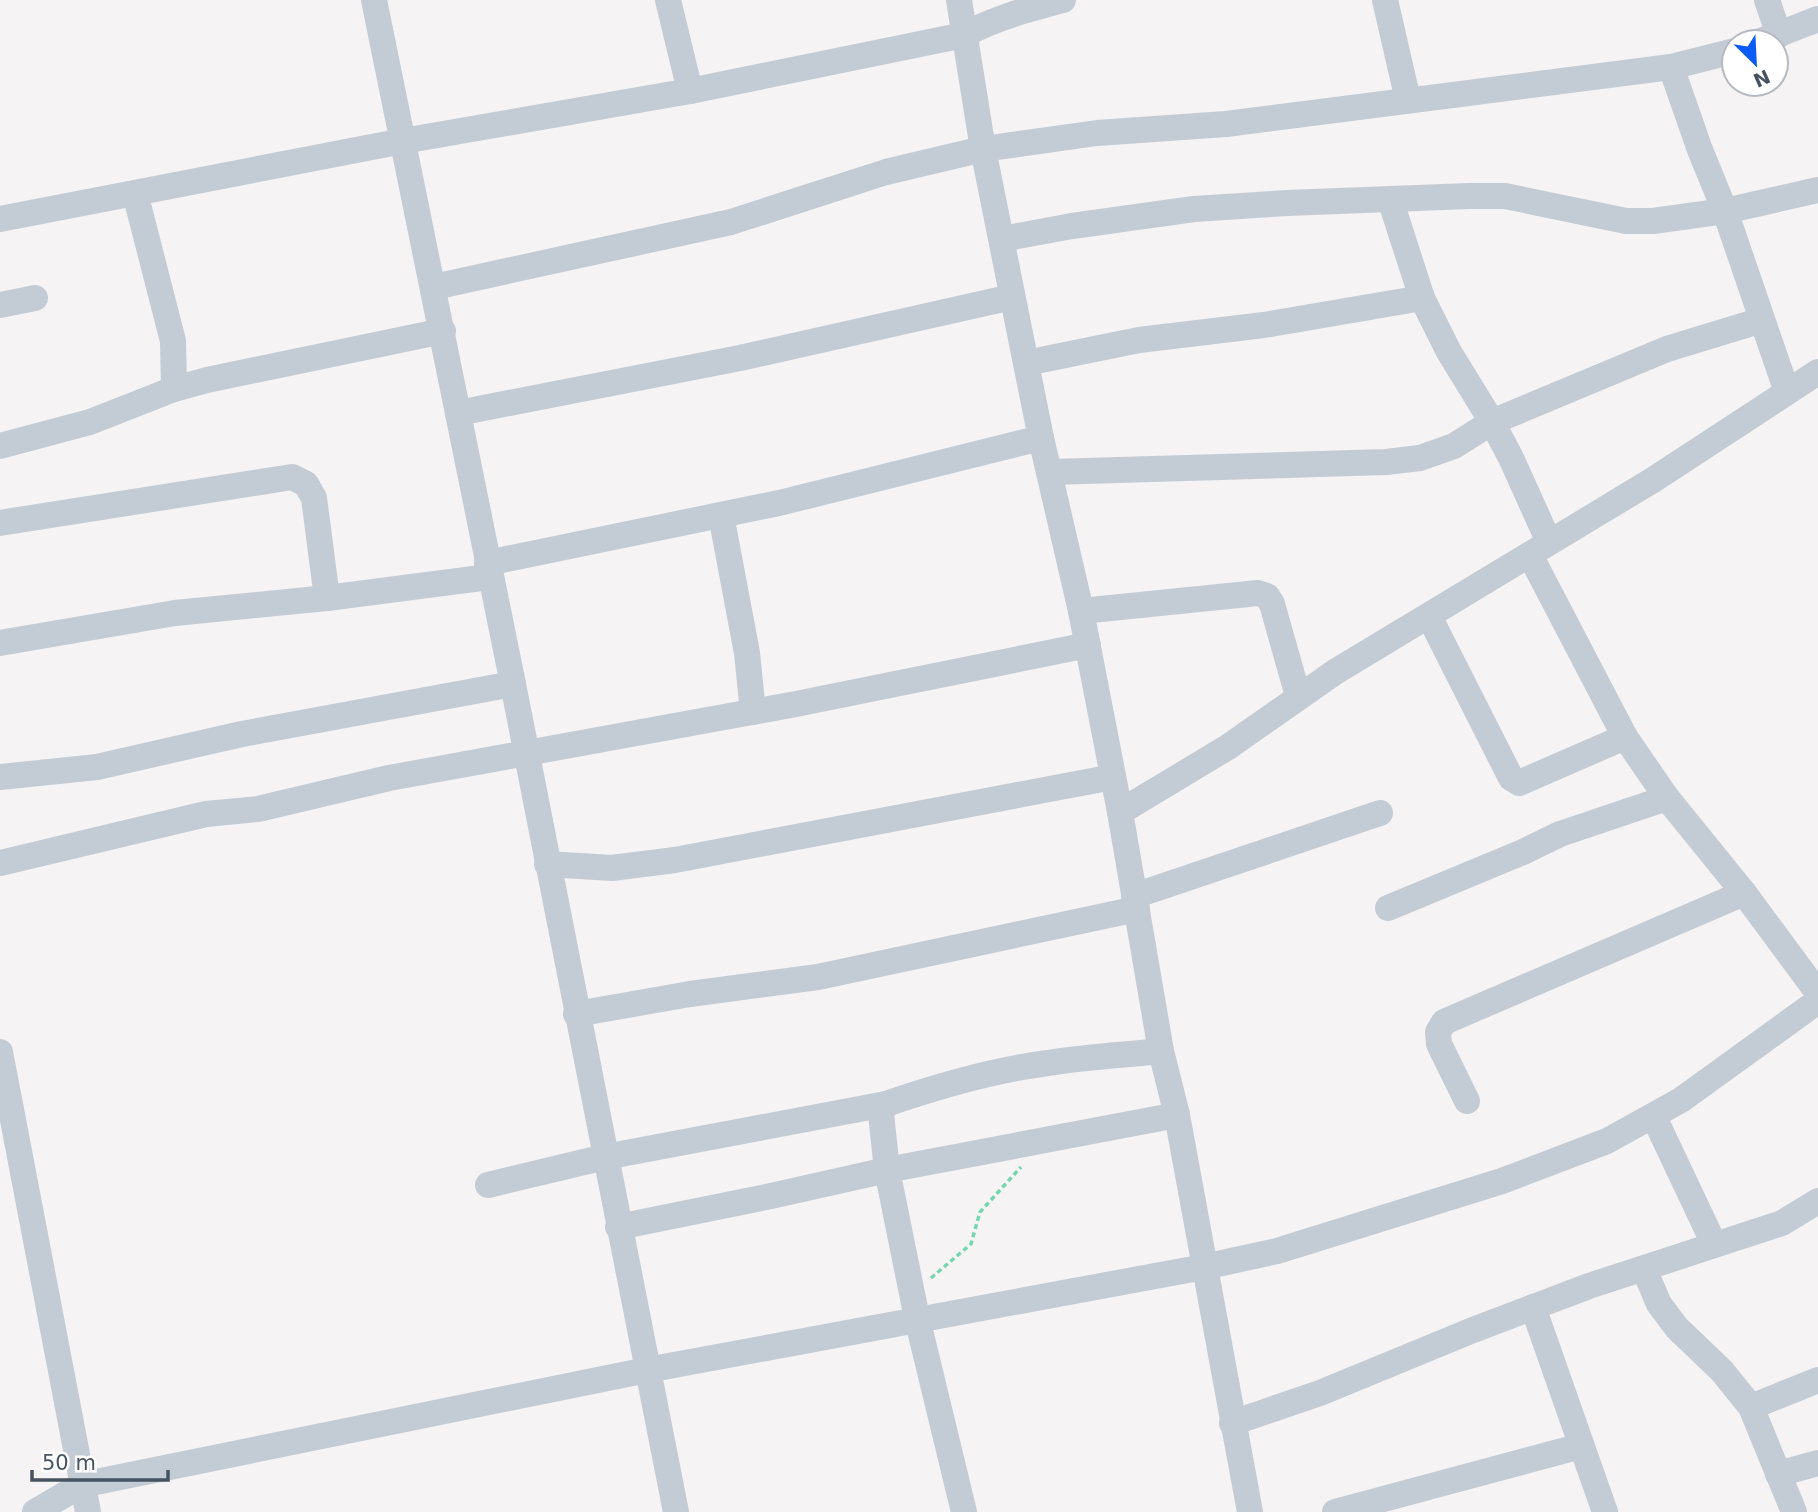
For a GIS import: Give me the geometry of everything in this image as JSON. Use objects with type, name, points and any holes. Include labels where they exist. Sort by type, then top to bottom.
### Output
[{"type":"street","points":[[668,0],[690,91]]},
{"type":"street","points":[[959,0],[983,149],[1012,297],[1088,645],[1161,1051],[1177,1115],[1250,1512]]},
{"type":"street","points":[[0,219],[403,141],[690,91],[964,35],[994,20],[1063,0]]},
{"type":"street","points":[[1385,0],[1408,100]]},
{"type":"street","points":[[1767,0],[1768,28]]},
{"type":"street","points":[[379,1],[403,141],[443,331],[488,570],[513,684],[676,1512]]},
{"type":"street","points":[[1790,30],[1818,19]]},
{"type":"street","points":[[433,287],[731,222],[886,172],[983,149],[1097,133],[1226,124],[1671,67],[1720,55]]},
{"type":"street","points":[[1671,67],[1725,211],[1787,392]]},
{"type":"street","points":[[1002,239],[1194,209],[1390,199],[1504,196],[1626,220],[1653,221],[1725,211],[1818,190]]},
{"type":"street","points":[[135,193],[173,341],[174,389]]},
{"type":"street","points":[[1390,199],[1422,298],[1449,352],[1492,422],[1540,549],[1625,737],[1667,798],[1744,893],[1818,993]]},
{"type":"street","points":[[458,413],[740,358],[1012,297]]},
{"type":"street","points":[[0,305],[35,298]]},
{"type":"street","points":[[1026,363],[1128,342],[1264,325],[1422,298]]},
{"type":"street","points":[[1050,471],[1386,462],[1420,458],[1454,446],[1492,422],[1667,349],[1762,320]]},
{"type":"street","points":[[0,446],[90,422],[174,389],[206,380],[443,331]]},
{"type":"street","points":[[1120,812],[1228,747],[1298,696],[1653,480],[1818,372]]},
{"type":"street","points":[[0,643],[174,613],[327,598],[488,570],[779,503],[1041,438]]},
{"type":"street","points":[[0,523],[292,477],[306,484],[314,498],[327,598]]},
{"type":"street","points":[[721,515],[747,653],[752,712]]},
{"type":"street","points":[[1081,611],[1258,593],[1266,596],[1272,604],[1298,696]]},
{"type":"street","points":[[1429,616],[1511,778],[1519,783],[1625,737]]},
{"type":"street","points":[[0,863],[206,814],[258,809],[389,778],[752,712],[1088,645]]},
{"type":"street","points":[[0,777],[97,767],[242,734],[513,684]]},
{"type":"street","points":[[547,864],[611,868],[676,860],[1113,777]]},
{"type":"street","points":[[1388,908],[1560,834],[1667,798]]},
{"type":"street","points":[[576,1014],[818,976],[1135,903],[1380,813]]},
{"type":"street","points":[[1467,1101],[1439,1044],[1438,1032],[1444,1022],[1744,893]]},
{"type":"street","points":[[35,1512],[81,1485],[648,1370],[915,1307],[1204,1267],[1277,1251],[1502,1181],[1607,1141],[1654,1117],[1716,1077],[1818,1002]]},
{"type":"street","points":[[488,1185],[605,1157],[886,1104],[925,1091],[1046,1063],[1161,1051]]},
{"type":"street","points":[[0,1052],[88,1512]]},
{"type":"street","points":[[886,1104],[881,1114],[887,1170],[915,1307],[964,1512]]},
{"type":"street","points":[[618,1227],[887,1170],[1177,1115]]},
{"type":"street","points":[[1654,1117],[1714,1244]]},
{"type":"street","points":[[1232,1423],[1320,1393],[1533,1307],[1782,1223],[1818,1201]]},
{"type":"street","points":[[1644,1269],[1651,1289],[1671,1320],[1694,1346],[1722,1371],[1751,1407],[1793,1512]]},
{"type":"street","points":[[1533,1307],[1605,1512]]},
{"type":"street","points":[[1751,1407],[1818,1380]]},
{"type":"street","points":[[1335,1512],[1581,1446]]},
{"type":"street","points":[[1778,1474],[1818,1462]]},
{"type":"path","points":[[915,1307],[971,1244],[980,1212],[1022,1165]]}]
